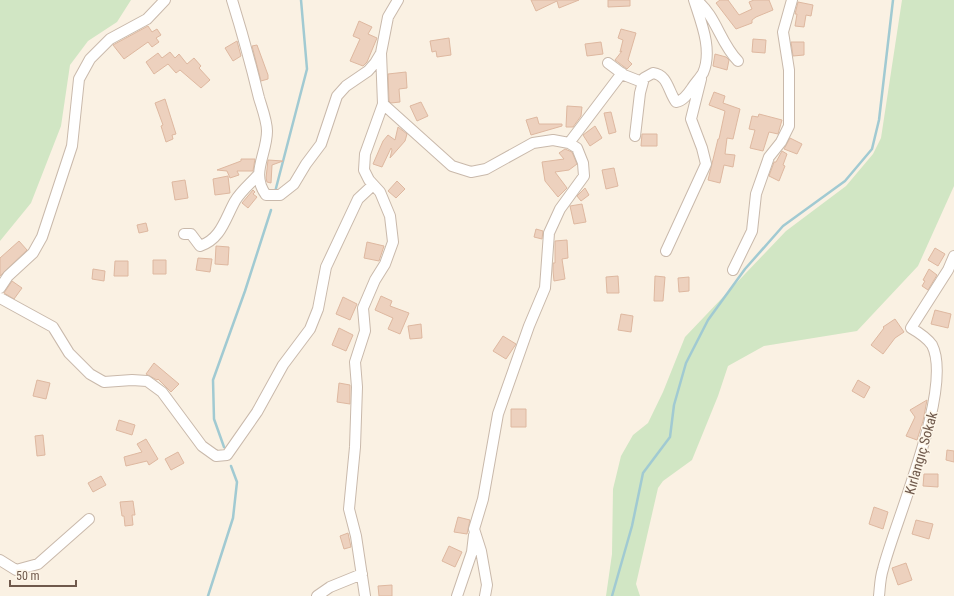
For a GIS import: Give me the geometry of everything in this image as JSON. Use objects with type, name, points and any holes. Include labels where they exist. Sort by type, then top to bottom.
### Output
[{"type":"street","points":[[0,288],[8,276],[33,253],[42,237],[72,146],[79,79],[90,59],[110,38],[147,19],[165,0]]},
{"type":"street","points":[[232,0],[245,41],[267,129],[266,146],[260,159],[258,176],[262,190],[266,196],[280,195],[294,184],[306,164],[321,144],[338,96],[346,86],[368,71],[381,53]]},
{"type":"street","points":[[365,596],[362,574],[348,509],[355,447],[357,387],[355,362],[365,331],[364,308],[375,280],[384,264],[392,242],[390,216],[380,192],[373,185],[364,170],[365,154],[383,104],[381,53],[388,16],[398,0]]},
{"type":"street","points":[[695,0],[704,6],[728,51],[738,61]]},
{"type":"street","points":[[666,251],[706,164],[702,148],[691,119],[707,57],[704,32],[695,0]]},
{"type":"street","points":[[733,270],[752,231],[756,194],[768,161],[781,142],[789,126],[789,70],[783,32],[792,0]]},
{"type":"street","points":[[608,63],[622,74],[642,82]]},
{"type":"street","points":[[635,136],[642,82],[644,78],[653,73],[660,74],[668,84],[676,102],[681,101],[703,73]]},
{"type":"street","points":[[569,143],[622,74]]},
{"type":"street","points":[[383,104],[452,166],[471,172],[486,169],[533,143],[553,140],[569,143],[577,148],[583,163],[584,176],[560,209],[549,233],[545,288],[529,326],[498,414],[482,499],[474,529],[472,552],[457,596]]},
{"type":"street","points":[[184,234],[192,234],[200,246],[208,243],[219,233],[242,192],[258,176]]},
{"type":"street","points":[[0,298],[53,327],[69,353],[90,374],[104,382],[132,380],[147,381],[162,392],[202,446],[216,456],[227,455],[257,412],[283,365],[310,329],[318,309],[326,267],[358,199],[373,185]]},
{"type":"street","name":"Kırlangıç Sokak","points":[[879,596],[882,570],[913,486],[930,432],[938,389],[939,368],[932,344],[911,328],[948,270],[954,256]]},
{"type":"street","points":[[0,560],[16,570],[38,564],[89,519]]},
{"type":"street","points":[[474,529],[481,551],[487,585],[485,596]]},
{"type":"street","points":[[318,596],[330,587],[362,574]]},
{"type":"green space","points":[[0,0],[131,0],[117,22],[88,41],[70,65],[61,126],[31,203],[0,241]]},
{"type":"green space","points":[[902,0],[954,0],[954,186],[918,266],[857,331],[764,346],[728,366],[718,396],[692,460],[663,481],[658,488],[636,584],[640,596],[606,596],[612,554],[613,489],[621,456],[633,435],[648,423],[663,392],[685,337],[786,231],[846,186],[873,154],[881,138]]},
{"type":"building","points":[[531,0],[579,0],[559,8],[557,1],[536,11]]},
{"type":"building","points":[[608,0],[630,0],[630,6],[608,7]]},
{"type":"building","points":[[720,0],[728,0],[739,15],[752,9],[749,2],[754,0],[769,0],[773,10],[756,17],[752,20],[752,23],[736,29],[716,3]]},
{"type":"building","points":[[798,2],[813,5],[811,16],[806,15],[804,27],[795,26],[797,14],[795,14]]},
{"type":"building","points":[[359,21],[372,27],[368,34],[377,38],[367,62],[363,66],[350,61],[360,39],[353,36]]},
{"type":"building","points":[[148,26],[152,32],[157,29],[161,35],[156,38],[159,42],[152,47],[148,42],[124,59],[113,45]]},
{"type":"building","points":[[621,29],[636,33],[628,60],[632,64],[627,69],[615,60],[622,51],[620,52],[623,40],[618,38]]},
{"type":"building","points":[[449,38],[451,55],[437,57],[436,51],[432,52],[430,41]]},
{"type":"building","points":[[753,39],[766,40],[765,53],[752,52]]},
{"type":"building","points":[[237,41],[241,56],[233,61],[225,48]]},
{"type":"building","points":[[601,42],[603,54],[587,56],[585,44]]},
{"type":"building","points":[[791,42],[804,42],[804,55],[793,56]]},
{"type":"building","points":[[257,45],[268,75],[268,79],[261,81],[252,46]]},
{"type":"building","points":[[170,52],[175,58],[179,54],[187,64],[194,58],[201,66],[199,68],[210,80],[201,88],[180,70],[176,73],[168,64],[154,74],[146,62],[158,53],[162,58]]},
{"type":"building","points":[[715,54],[726,57],[729,60],[727,70],[713,66]]},
{"type":"building","points":[[406,72],[407,88],[399,89],[400,102],[391,103],[389,101],[388,74]]},
{"type":"building","points":[[714,92],[725,96],[723,103],[740,109],[733,139],[727,138],[725,154],[735,155],[733,167],[724,165],[720,183],[708,180],[725,111],[709,105]]},
{"type":"building","points":[[165,99],[176,134],[172,135],[173,139],[166,142],[161,126],[163,125],[155,103]]},
{"type":"building","points":[[421,102],[428,116],[417,121],[410,106]]},
{"type":"building","points":[[567,106],[582,107],[581,116],[573,127],[566,127]]},
{"type":"building","points":[[611,112],[616,132],[609,134],[604,113]]},
{"type":"building","points":[[759,114],[782,120],[778,134],[769,132],[763,151],[750,148],[755,130],[749,129],[752,116],[758,117]]},
{"type":"building","points":[[537,117],[539,124],[562,124],[562,126],[531,135],[526,120]]},
{"type":"building","points":[[595,126],[602,138],[590,146],[583,135]]},
{"type":"building","points":[[398,127],[407,134],[405,141],[390,158],[391,148],[382,167],[373,164],[383,141],[388,135],[395,140]]},
{"type":"building","points":[[642,134],[657,134],[657,146],[641,146]]},
{"type":"building","points":[[790,138],[802,144],[797,154],[784,149]]},
{"type":"building","points":[[565,149],[572,152],[577,164],[569,170],[555,172],[567,188],[558,197],[545,181],[542,162],[564,159],[559,153]]},
{"type":"building","points":[[782,151],[787,154],[783,165],[785,166],[779,181],[769,176],[774,162],[776,162]]},
{"type":"building","points":[[241,159],[255,159],[253,171],[237,171],[239,175],[230,178],[227,171],[217,170],[241,161]]},
{"type":"building","points":[[268,160],[283,161],[272,165],[271,183],[267,182],[266,178]]},
{"type":"building","points":[[614,168],[618,186],[606,189],[602,170]]},
{"type":"building","points":[[228,176],[230,193],[215,195],[213,179]]},
{"type":"building","points":[[185,180],[188,198],[175,200],[172,182]]},
{"type":"building","points":[[397,181],[405,189],[396,198],[388,191]]},
{"type":"building","points":[[585,188],[589,195],[581,201],[577,196]]},
{"type":"building","points":[[253,190],[255,192],[253,194],[257,197],[248,208],[242,203]]},
{"type":"building","points":[[582,204],[586,222],[574,224],[570,206]]},
{"type":"building","points":[[146,223],[148,231],[139,233],[137,225]]},
{"type":"building","points":[[536,229],[543,231],[542,239],[534,237]]},
{"type":"building","points":[[567,240],[568,258],[562,259],[565,279],[554,281],[553,263],[555,263],[555,241]]},
{"type":"building","points":[[19,241],[27,250],[0,276],[0,258]]},
{"type":"building","points":[[367,242],[384,246],[379,261],[364,258]]},
{"type":"building","points":[[216,246],[229,247],[228,265],[215,264]]},
{"type":"building","points":[[935,248],[945,254],[938,266],[928,260]]},
{"type":"building","points":[[198,258],[212,259],[210,272],[196,270]]},
{"type":"building","points":[[153,260],[166,260],[166,274],[153,274]]},
{"type":"building","points":[[115,261],[128,261],[128,276],[114,276]]},
{"type":"building","points":[[93,269],[105,271],[104,281],[92,279]]},
{"type":"building","points":[[929,269],[937,275],[928,290],[922,286],[925,281],[923,280]]},
{"type":"building","points":[[618,276],[619,293],[607,293],[606,277]]},
{"type":"building","points":[[655,276],[665,277],[663,301],[654,301]]},
{"type":"building","points":[[689,277],[689,291],[679,292],[678,278]]},
{"type":"building","points":[[12,281],[22,288],[14,299],[4,293]]},
{"type":"building","points":[[381,296],[392,301],[390,306],[409,313],[400,334],[388,329],[393,318],[375,310]]},
{"type":"building","points":[[343,297],[357,304],[350,320],[336,314]]},
{"type":"building","points":[[935,310],[951,314],[948,328],[931,324]]},
{"type":"building","points":[[621,314],[633,316],[631,332],[618,330]]},
{"type":"building","points":[[895,319],[904,332],[895,338],[883,354],[871,345],[884,328],[883,327]]},
{"type":"building","points":[[421,324],[422,338],[410,339],[408,326]]},
{"type":"building","points":[[339,328],[353,335],[346,351],[332,345]]},
{"type":"building","points":[[503,336],[516,344],[506,359],[493,351]]},
{"type":"building","points":[[154,363],[179,384],[171,392],[158,379],[157,380],[146,374]]},
{"type":"building","points":[[37,380],[50,383],[46,399],[33,396]]},
{"type":"building","points":[[858,380],[870,387],[864,398],[852,391]]},
{"type":"building","points":[[339,383],[350,385],[350,404],[337,402]]},
{"type":"building","points":[[927,400],[923,421],[917,440],[906,436],[915,417],[910,410]]},
{"type":"building","points":[[511,409],[526,409],[526,427],[511,427]]},
{"type":"building","points":[[119,420],[135,425],[132,435],[116,430]]},
{"type":"building","points":[[43,435],[45,455],[37,456],[35,436]]},
{"type":"building","points":[[146,439],[158,459],[149,465],[147,461],[126,466],[124,457],[142,452],[137,444]]},
{"type":"building","points":[[947,450],[954,451],[954,462],[946,460]]},
{"type":"building","points":[[178,452],[184,463],[171,470],[165,459]]},
{"type":"building","points":[[924,474],[938,474],[938,487],[923,486]]},
{"type":"building","points":[[101,476],[106,485],[93,492],[88,483]]},
{"type":"building","points":[[133,501],[135,515],[132,515],[133,525],[125,526],[120,502]]},
{"type":"building","points":[[874,507],[888,512],[883,529],[869,524]]},
{"type":"building","points":[[458,517],[470,520],[467,534],[454,532]]},
{"type":"building","points":[[916,520],[933,524],[929,539],[912,534]]},
{"type":"building","points":[[348,533],[351,547],[344,549],[340,536]]},
{"type":"building","points":[[449,546],[462,552],[455,567],[442,561]]},
{"type":"building","points":[[906,563],[912,580],[898,585],[892,568]]},
{"type":"building","points":[[392,585],[392,596],[379,596],[378,586]]},
{"type":"waterway","points":[[275,192],[307,69],[301,0]]},
{"type":"waterway","points":[[612,596],[632,526],[643,473],[670,437],[674,405],[686,363],[708,320],[745,269],[783,226],[845,181],[872,149],[879,120],[893,0]]},
{"type":"waterway","points":[[224,447],[214,419],[213,380],[245,291],[271,210]]},
{"type":"waterway","points":[[208,596],[233,518],[237,482],[231,466]]}]
